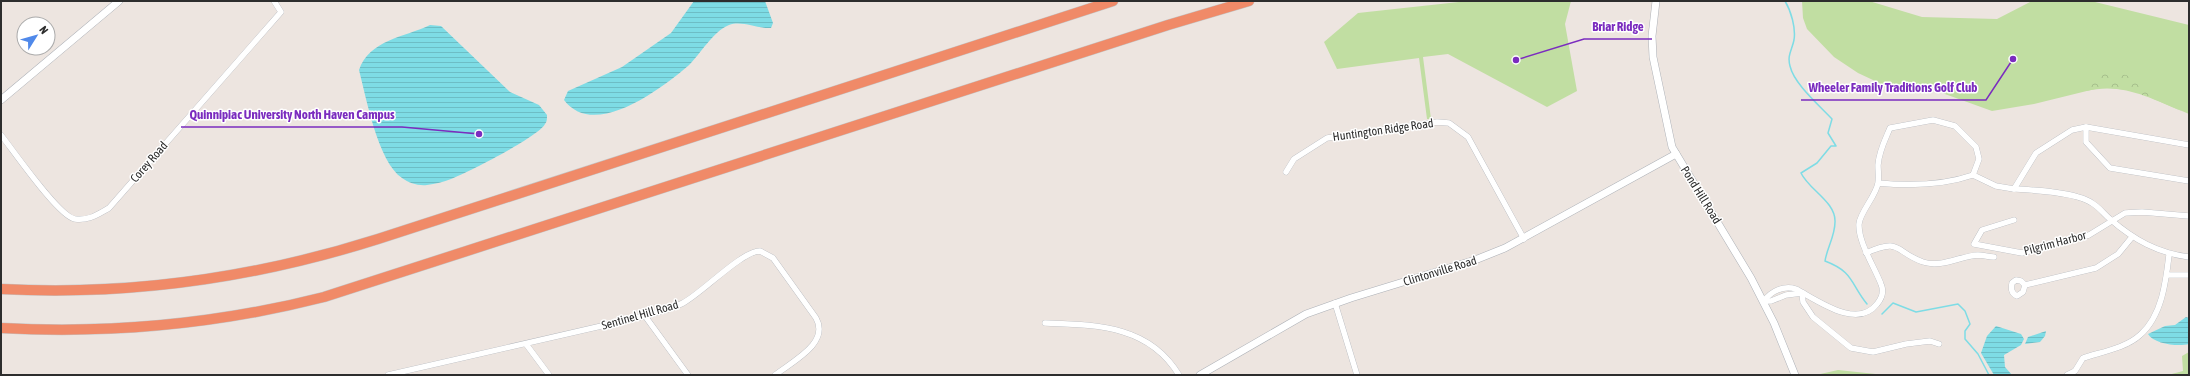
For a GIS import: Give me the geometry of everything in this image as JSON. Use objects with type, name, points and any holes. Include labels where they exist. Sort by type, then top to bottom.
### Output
[{"type":"highway","points":[[1,290],[84,291],[154,287],[221,278],[307,260],[385,237],[1113,1]]},
{"type":"highway","points":[[1,328],[96,330],[165,325],[236,316],[316,299],[372,283],[1168,25],[1249,1]]},
{"type":"street","points":[[1,100],[119,1]]},
{"type":"street","name":"Corey Road","points":[[1,135],[59,210],[74,220],[90,219],[109,208],[281,12],[274,1]]},
{"type":"street","name":"Pond Hill Road","points":[[1656,1],[1652,36],[1653,57],[1666,126],[1676,154],[1732,245],[1764,301],[1795,375]]},
{"type":"street","points":[[1764,301],[1771,301],[1786,295],[1802,293],[1848,314],[1862,315],[1868,313],[1877,304],[1883,292],[1866,253],[1859,224],[1878,183],[1878,164],[1882,145],[1890,128],[1933,120],[1955,126],[1976,147],[1979,159],[1973,175]]},
{"type":"street","name":"Huntington Ridge Road","points":[[1286,172],[1294,159],[1327,138],[1437,122],[1449,122],[1468,137],[1524,239]]},
{"type":"street","points":[[2014,189],[2036,153],[2072,130],[2086,127],[2189,145]]},
{"type":"street","points":[[2086,127],[2086,142],[2110,168],[2189,181]]},
{"type":"street","name":"Clintonville Road","points":[[1200,375],[1290,322],[1335,303],[1475,260],[1524,239],[1676,154]]},
{"type":"street","points":[[1878,183],[1896,185],[1920,183],[1960,179],[1973,175],[1996,186],[2079,197],[2092,202],[2132,237],[2169,254],[2189,257]]},
{"type":"street","points":[[2111,220],[2125,213],[2142,212],[2189,216]]},
{"type":"street","name":"Pilgrim Harbor","points":[[2014,220],[1982,230],[1974,244],[2022,253],[2089,235],[2106,226],[2111,220]]},
{"type":"street","points":[[2025,285],[2096,268],[2118,254],[2132,237]]},
{"type":"street","points":[[1866,253],[1884,245],[1895,246],[1923,262],[1939,264],[1979,255],[1994,257]]},
{"type":"street","name":"Sentinel Hill Road","points":[[388,375],[407,373],[645,316],[683,303],[747,255],[756,251],[764,252],[773,258],[816,318],[820,327],[820,336],[814,344],[775,375]]},
{"type":"street","points":[[2067,375],[2076,371],[2083,358],[2128,343],[2140,335],[2158,310],[2167,275],[2169,254]]},
{"type":"street","points":[[2167,275],[2189,276]]},
{"type":"street","points":[[1802,293],[1803,302],[1813,317],[1851,348],[1873,352],[1906,344],[1930,341],[1939,344]]},
{"type":"street","points":[[1335,303],[1357,375]]},
{"type":"street","points":[[645,316],[688,375]]},
{"type":"street","points":[[1045,323],[1117,329],[1156,347],[1163,353],[1179,375]]},
{"type":"street","points":[[526,344],[549,375]]},
{"type":"green space","points":[[1468,1],[1571,1],[1565,24],[1577,91],[1547,107],[1448,54],[1423,57],[1431,119],[1427,119],[1419,58],[1337,69],[1324,42],[1358,13]]},
{"type":"green space","points":[[1802,1],[1869,1],[1922,17],[1997,19],[2032,1],[2091,1],[2189,25],[2189,114],[2135,91],[2103,87],[2034,104],[1992,111],[1931,89],[1890,88],[1858,73],[1834,57],[1807,29],[1803,18]]},
{"type":"green space","points":[[2102,68],[2129,76],[2148,93],[2182,111],[2136,93],[2124,90],[2112,88],[2086,91]]},
{"type":"green space","points":[[2189,352],[2189,375],[2168,375],[2183,371],[2182,356]]},
{"type":"green space","points":[[1838,370],[1885,375],[1816,375]]},
{"type":"water","points":[[694,1],[765,1],[773,23],[771,28],[734,24],[723,28],[712,38],[693,61],[676,76],[661,87],[627,107],[609,113],[592,115],[577,111],[564,100],[568,91],[622,67],[671,33]]},
{"type":"water","points":[[430,25],[441,26],[510,92],[539,105],[547,115],[547,119],[546,123],[540,130],[516,146],[486,162],[442,182],[417,185],[402,178],[394,170],[386,158],[369,112],[359,70],[364,60],[379,46]]},
{"type":"water","points":[[2186,317],[2189,318],[2189,344],[2167,344],[2155,340],[2148,334],[2165,326],[2175,325]]},
{"type":"water","points":[[1996,326],[2021,334],[2024,339],[2021,345],[2004,355],[2005,367],[2012,375],[1994,375],[1981,353],[1987,336]]},
{"type":"water","points":[[2046,331],[2045,336],[2040,342],[2025,344],[2028,337]]},
{"type":"waterway","points":[[1785,1],[1794,25],[1794,40],[1789,56],[1792,73],[1814,101],[1832,119],[1828,133],[1836,146],[1831,146],[1817,163],[1801,173],[1810,185],[1827,202],[1834,215],[1835,227],[1825,261],[1841,269],[1847,274],[1867,304]]},
{"type":"waterway","points":[[1882,314],[1893,303],[1916,312],[1958,304],[1965,311],[1970,324],[1965,331],[1965,339],[1978,354],[1989,375]]},
{"type":"place","name":"Wheeler Family Traditions Golf Club","points":[[2013,59]]},
{"type":"place","name":"Briar Ridge","points":[[1516,60]]},
{"type":"place","name":"Quinnipiac University North Haven Campus","points":[[479,134]]}]
